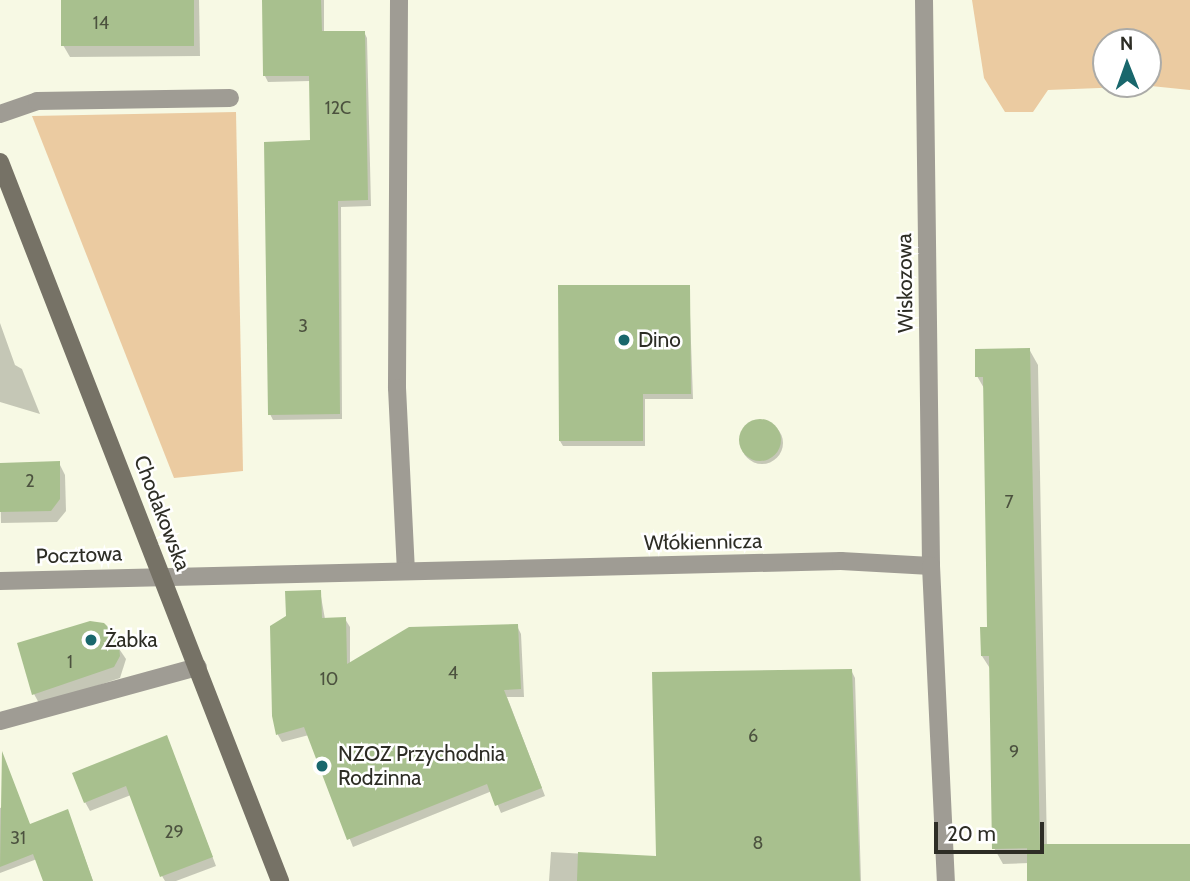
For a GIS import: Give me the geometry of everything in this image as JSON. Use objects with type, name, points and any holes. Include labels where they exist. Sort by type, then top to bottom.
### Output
[{"type":"main road","name":"Chodakowska","points":[[0,162],[280,881]]},
{"type":"street","points":[[399,0],[397,388],[406,571]]},
{"type":"street","name":"Wiskozowa","points":[[924,0],[931,566]]},
{"type":"street","points":[[0,114],[37,102],[230,97]]},
{"type":"street","name":"Włókiennicza","points":[[161,574],[841,561],[931,566]]},
{"type":"street","points":[[931,566],[946,881]]},
{"type":"street","name":"Pocztowa","points":[[0,581],[161,574]]},
{"type":"street","points":[[0,721],[198,667]]},
{"type":"shaded area","points":[[972,0],[1190,0],[1190,90],[1162,87],[1162,28],[1092,28],[1092,88],[1048,90],[1033,112],[1005,112],[984,78]]},
{"type":"shaded area","points":[[236,112],[243,471],[174,478],[32,116]]},
{"type":"building","points":[[61,0],[194,0],[194,46],[61,46]]},
{"type":"building","points":[[262,0],[321,0],[322,31],[365,31],[368,200],[338,201],[340,414],[268,415],[264,142],[310,140],[309,76],[263,76]]},
{"type":"building","name":"Dino","points":[[558,285],[690,285],[691,394],[643,394],[643,441],[559,441]]},
{"type":"building","points":[[1030,348],[1040,848],[992,849],[989,656],[981,656],[980,627],[987,627],[983,377],[975,377],[975,349]]},
{"type":"building","points":[[760,419],[775,425],[781,440],[775,455],[760,461],[745,455],[739,440],[745,425]]},
{"type":"building","points":[[60,461],[60,499],[51,511],[0,512],[0,463]]},
{"type":"building","points":[[321,590],[322,618],[346,617],[347,664],[409,627],[518,624],[521,689],[504,690],[542,788],[495,806],[487,784],[347,840],[304,727],[276,735],[272,716],[270,626],[286,616],[285,591]]},
{"type":"building","points":[[90,621],[104,623],[118,637],[120,656],[114,667],[32,695],[17,643]]},
{"type":"building","points":[[852,669],[860,881],[577,881],[578,852],[656,856],[652,672]]},
{"type":"building","points":[[167,735],[213,857],[160,877],[126,786],[84,803],[72,773]]},
{"type":"building","points":[[2,751],[30,824],[68,809],[93,881],[43,881],[33,854],[0,867]]},
{"type":"building","points":[[1027,844],[1190,844],[1190,881],[1027,881]]},
{"type":"place","name":"Dino","points":[[624,340]]},
{"type":"place","name":"Żabka","points":[[91,640]]},
{"type":"place","name":"NZOZ Przychodnia Rodzinna","points":[[322,766]]}]
